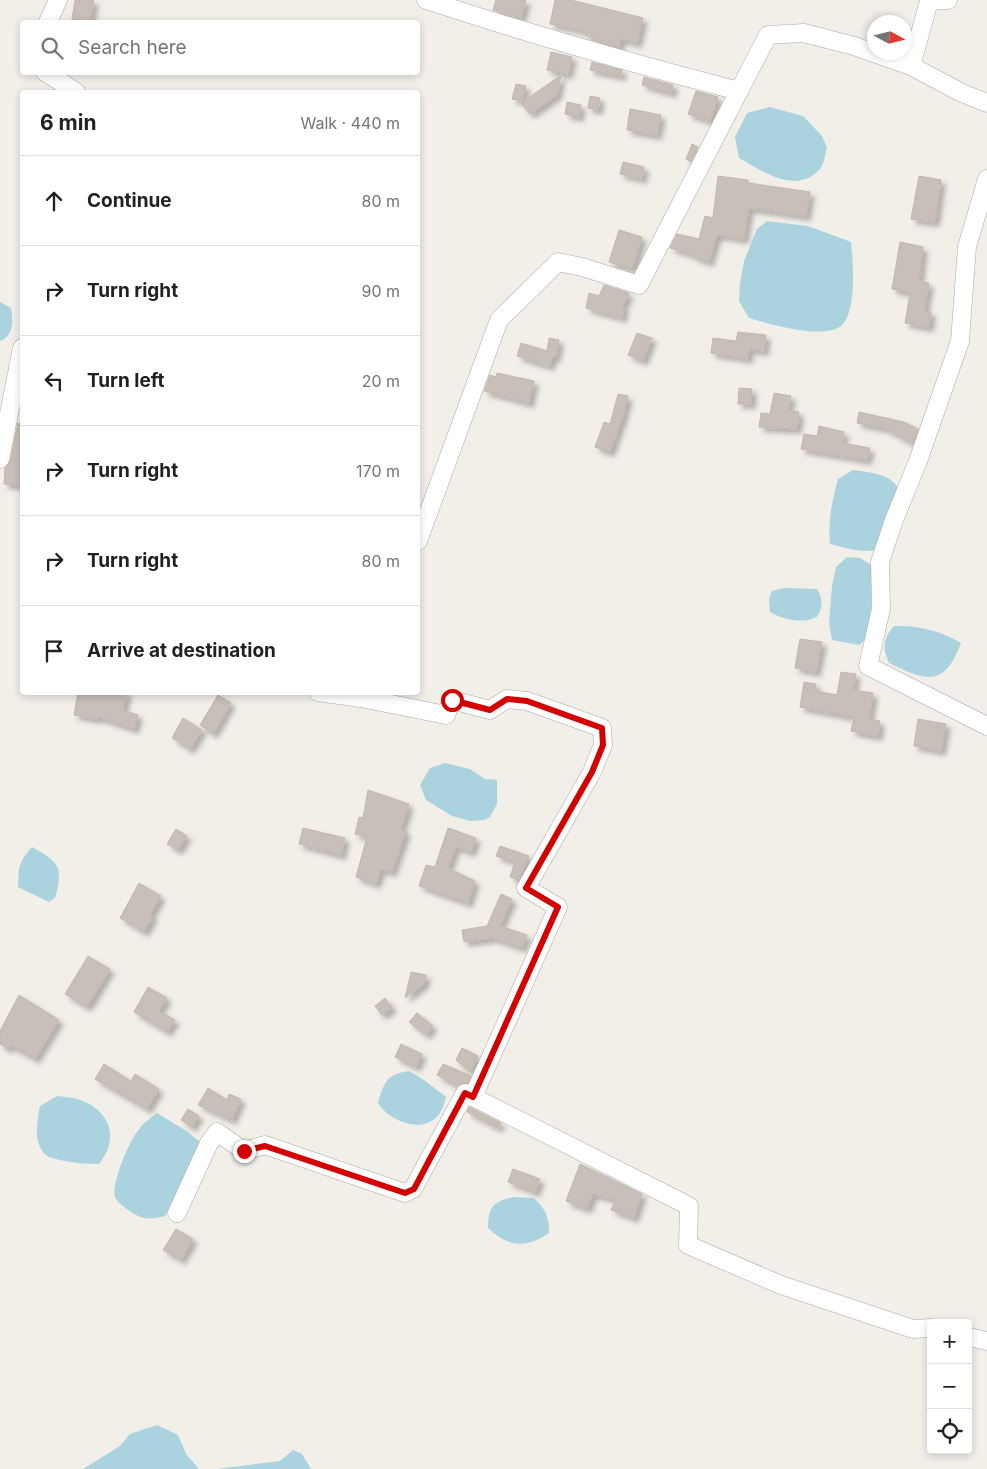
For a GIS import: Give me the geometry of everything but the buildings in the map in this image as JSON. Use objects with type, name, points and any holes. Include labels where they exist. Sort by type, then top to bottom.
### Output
[{"type":"street","points":[[49,20],[58,0]]},
{"type":"street","points":[[426,0],[489,21],[636,64],[740,91]]},
{"type":"street","points":[[911,66],[929,1],[948,0]]},
{"type":"street","points":[[420,536],[499,320],[558,262],[582,267],[639,285],[768,35],[804,33],[854,46],[911,66],[962,93],[987,103]]},
{"type":"street","points":[[50,75],[73,90]]},
{"type":"street","points":[[987,178],[967,247],[960,341],[880,562],[881,609],[868,666],[987,726]]},
{"type":"street","points":[[0,458],[20,358]]},
{"type":"street","points":[[362,695],[446,715],[452,700],[490,710],[507,699],[527,701],[602,728],[603,745],[592,772],[526,888],[558,907],[473,1097]]},
{"type":"street","points":[[177,1213],[209,1142],[217,1132],[244,1151],[265,1146],[405,1193],[414,1189],[465,1093],[690,1206],[688,1245],[790,1288],[913,1330],[927,1328]]},
{"type":"street","points":[[972,1338],[987,1341]]},
{"type":"water","points":[[770,107],[803,116],[822,136],[827,148],[823,163],[821,168],[810,177],[789,181],[768,174],[739,158],[735,137],[747,113]]},
{"type":"water","points":[[767,221],[808,226],[851,242],[852,297],[847,318],[842,325],[834,330],[823,332],[797,330],[749,318],[739,301],[744,261],[757,229]]},
{"type":"water","points":[[0,302],[11,308],[12,328],[8,336],[0,341]]},
{"type":"water","points":[[853,470],[885,477],[895,483],[898,488],[879,549],[861,551],[830,544],[831,511],[838,479]]},
{"type":"water","points":[[847,557],[860,558],[876,568],[868,633],[864,641],[859,645],[832,640],[829,623],[832,586],[836,567]]},
{"type":"water","points":[[784,588],[817,589],[822,603],[817,617],[800,621],[781,617],[770,612],[769,599],[772,591]]},
{"type":"water","points":[[894,626],[929,630],[946,635],[961,643],[955,658],[941,674],[932,677],[913,674],[889,663],[885,652],[885,643]]},
{"type":"water","points":[[445,763],[470,769],[485,779],[497,780],[497,804],[490,817],[484,820],[470,821],[452,816],[426,800],[420,785],[430,768]]},
{"type":"water","points":[[32,847],[54,862],[59,872],[55,898],[49,902],[18,887],[20,865]]},
{"type":"water","points":[[409,1071],[446,1097],[438,1115],[433,1120],[419,1125],[395,1119],[382,1109],[378,1103],[387,1081],[395,1074]]},
{"type":"water","points":[[57,1096],[74,1098],[88,1103],[104,1117],[110,1134],[109,1144],[106,1154],[99,1164],[75,1163],[49,1157],[40,1147],[37,1133],[40,1106]]},
{"type":"water","points":[[157,1113],[188,1132],[201,1143],[165,1216],[146,1218],[133,1213],[117,1201],[115,1190],[122,1161],[131,1141],[142,1126]]},
{"type":"water","points":[[513,1197],[534,1198],[546,1214],[549,1233],[533,1242],[517,1244],[503,1239],[488,1228],[489,1215],[493,1206],[496,1203]]},
{"type":"water","points":[[157,1425],[178,1435],[186,1454],[199,1469],[83,1469],[120,1446],[130,1434]]},
{"type":"water","points":[[293,1450],[302,1454],[311,1469],[217,1469],[280,1461]]},
{"type":"route","points":[[244,1151],[265,1146],[405,1193],[414,1189],[465,1093],[473,1097],[558,907],[526,888],[592,772],[603,745],[602,728],[527,701],[507,699],[490,710],[452,700]]}]
